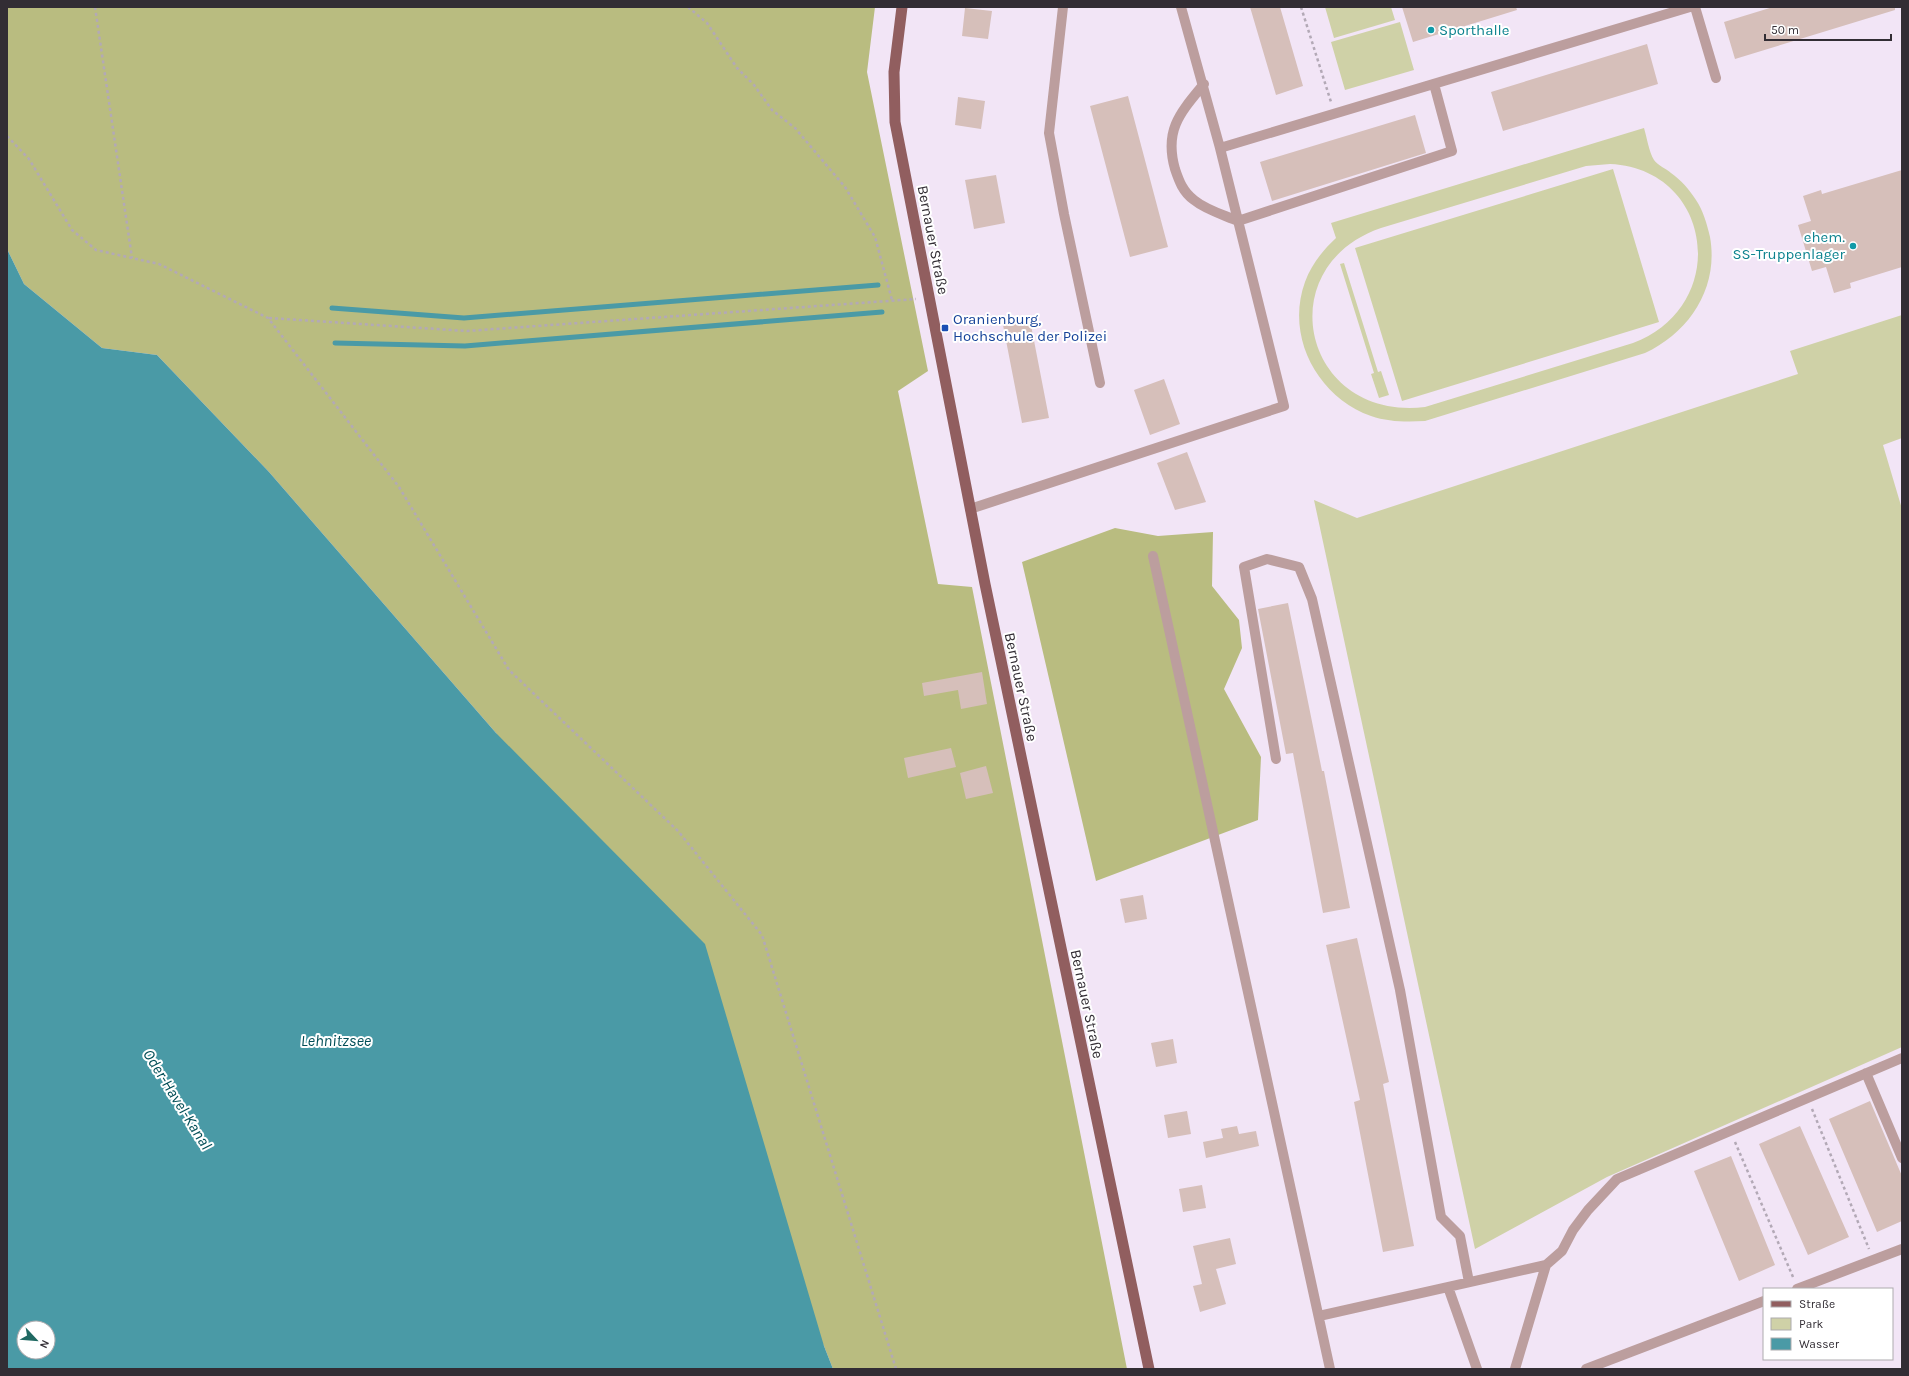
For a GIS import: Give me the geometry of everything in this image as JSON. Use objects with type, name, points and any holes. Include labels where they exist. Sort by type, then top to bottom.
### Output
[{"type":"main road","name":"Bernauer Straße","points":[[902,7],[894,72],[895,122],[970,509],[1149,1369]]},
{"type":"lane","points":[[1062,7],[1049,133],[1064,214],[1100,383]]},
{"type":"lane","points":[[970,509],[1284,406],[1204,84],[1181,7]]},
{"type":"lane","points":[[1220,148],[1690,7]]},
{"type":"lane","points":[[1695,7],[1716,78]]},
{"type":"lane","points":[[1204,84],[1183,109],[1172,132],[1171,153],[1180,184],[1194,200],[1238,221],[1452,151],[1434,84]]},
{"type":"lane","points":[[1153,556],[1330,1369]]},
{"type":"lane","points":[[1276,759],[1244,567],[1267,559],[1299,567],[1312,599],[1400,990],[1441,1217],[1460,1236],[1469,1282]]},
{"type":"lane","points":[[1319,1316],[1546,1265],[1562,1251],[1588,1210],[1617,1179],[1902,1058]]},
{"type":"lane","points":[[1866,1073],[1902,1158]]},
{"type":"lane","points":[[1800,1288],[1902,1249]]},
{"type":"lane","points":[[1515,1369],[1546,1265]]},
{"type":"lane","points":[[1448,1287],[1478,1369]]},
{"type":"lane","points":[[1586,1369],[1763,1302]]},
{"type":"path","points":[[95,7],[132,258]]},
{"type":"path","points":[[688,7],[707,23],[737,68],[754,84],[772,110],[795,128],[845,187],[875,237],[892,300]]},
{"type":"path","points":[[1301,7],[1334,114]]},
{"type":"path","points":[[7,136],[29,159],[72,230],[96,250],[159,264],[268,318],[467,331],[928,298]]},
{"type":"path","points":[[268,318],[399,487],[509,670],[678,831],[762,935],[896,1369]]},
{"type":"path","points":[[1807,1098],[1873,1260]]},
{"type":"path","points":[[1730,1131],[1797,1288]]},
{"type":"green space","points":[[7,7],[875,7],[867,72],[928,371],[898,391],[938,584],[972,587],[1127,1369],[833,1369],[824,1346],[496,733],[269,472],[157,355],[102,348],[24,284],[7,249]]},
{"type":"green space","points":[[1325,7],[1391,7],[1395,20],[1334,38]]},
{"type":"green space","points":[[1400,22],[1414,70],[1345,90],[1331,42]]},
{"type":"green space","points":[[1644,128],[1649,149],[1654,160],[1657,164],[1669,171],[1691,192],[1701,208],[1710,237],[1712,255],[1710,273],[1698,306],[1688,320],[1675,333],[1661,344],[1645,353],[1425,421],[1391,420],[1371,416],[1352,407],[1336,395],[1322,380],[1311,362],[1303,344],[1299,323],[1300,303],[1305,282],[1314,264],[1336,238],[1331,223]],"holes":[[[1610,164],[1645,172],[1671,189],[1689,213],[1697,242],[1696,271],[1685,300],[1664,325],[1633,343],[1425,407],[1383,405],[1351,390],[1328,367],[1315,337],[1313,305],[1323,274],[1345,247],[1381,228],[1586,166]]]},
{"type":"green space","points":[[1613,169],[1659,322],[1402,401],[1355,248]]},
{"type":"green space","points":[[1344,263],[1378,372],[1381,371],[1389,395],[1379,398],[1371,374],[1374,373],[1340,264]]},
{"type":"green space","points":[[1902,315],[1902,438],[1883,445],[1902,509],[1902,1047],[1607,1177],[1475,1249],[1314,500],[1357,518],[1798,374],[1790,351]]},
{"type":"green space","points":[[1115,528],[1158,536],[1213,532],[1212,586],[1239,620],[1242,648],[1224,689],[1261,757],[1258,820],[1096,881],[1022,562]]},
{"type":"water","name":"Lehnitzsee","points":[[7,249],[24,284],[102,348],[157,355],[269,472],[496,733],[705,944],[824,1346],[833,1369],[7,1369]]},
{"type":"building","points":[[1250,7],[1280,7],[1303,86],[1276,95]]},
{"type":"building","name":"Sporthalle","points":[[1402,7],[1516,7],[1517,10],[1413,42]]},
{"type":"building","points":[[1773,7],[1895,7],[1895,10],[1735,59],[1724,22]]},
{"type":"building","points":[[965,8],[992,11],[988,39],[962,36]]},
{"type":"building","points":[[1647,44],[1658,84],[1503,131],[1491,92]]},
{"type":"building","points":[[1128,96],[1168,247],[1130,257],[1090,106]]},
{"type":"building","points":[[958,97],[985,101],[981,129],[955,125]]},
{"type":"building","points":[[1415,115],[1426,153],[1272,201],[1260,162]]},
{"type":"building","name":"ehem. SS-Truppenlager","points":[[1902,170],[1902,267],[1850,283],[1851,288],[1834,293],[1826,267],[1812,271],[1798,225],[1811,221],[1803,196],[1821,190],[1822,194]]},
{"type":"building","points":[[996,175],[1005,223],[974,229],[965,180]]},
{"type":"building","points":[[1030,320],[1049,418],[1022,423],[1003,325]]},
{"type":"building","points":[[1164,379],[1180,424],[1150,435],[1134,390]]},
{"type":"building","points":[[1187,452],[1206,502],[1175,510],[1157,463]]},
{"type":"building","points":[[1288,603],[1322,771],[1324,771],[1350,908],[1323,913],[1293,753],[1286,754],[1258,609]]},
{"type":"building","points":[[982,672],[987,704],[961,709],[958,690],[924,696],[922,683]]},
{"type":"building","points":[[951,748],[956,767],[908,778],[904,758]]},
{"type":"building","points":[[986,766],[993,793],[966,799],[960,773]]},
{"type":"building","points":[[1143,895],[1147,919],[1125,923],[1120,899]]},
{"type":"building","points":[[1357,938],[1389,1082],[1383,1084],[1414,1246],[1383,1252],[1354,1102],[1360,1100],[1326,945]]},
{"type":"building","points":[[1173,1039],[1177,1063],[1156,1067],[1151,1043]]},
{"type":"building","points":[[1870,1101],[1902,1176],[1902,1221],[1877,1232],[1829,1119]]},
{"type":"building","points":[[1187,1111],[1191,1134],[1168,1138],[1164,1115]]},
{"type":"building","points":[[1237,1126],[1239,1134],[1256,1131],[1259,1146],[1206,1158],[1203,1142],[1223,1138],[1221,1129]]},
{"type":"building","points":[[1800,1126],[1849,1237],[1808,1255],[1759,1144]]},
{"type":"building","points":[[1731,1156],[1775,1265],[1739,1281],[1694,1171]]},
{"type":"building","points":[[1202,1185],[1206,1208],[1183,1212],[1179,1189]]},
{"type":"building","points":[[1230,1238],[1236,1264],[1216,1269],[1226,1304],[1200,1312],[1193,1286],[1202,1284],[1193,1246]]},
{"type":"waterway","points":[[332,308],[464,318],[878,285]]},
{"type":"waterway","points":[[335,343],[465,346],[882,312]]},
{"type":"place","name":"Sporthalle","points":[[1431,30]]},
{"type":"place","name":"ehem. SS-Truppenlager","points":[[1853,246]]},
{"type":"place","name":"Oranienburg, Hochschule der Polizei","points":[[945,328]]},
{"type":"water label","name":"Oder-Havel-Kanal","points":[[178,1099]]}]
